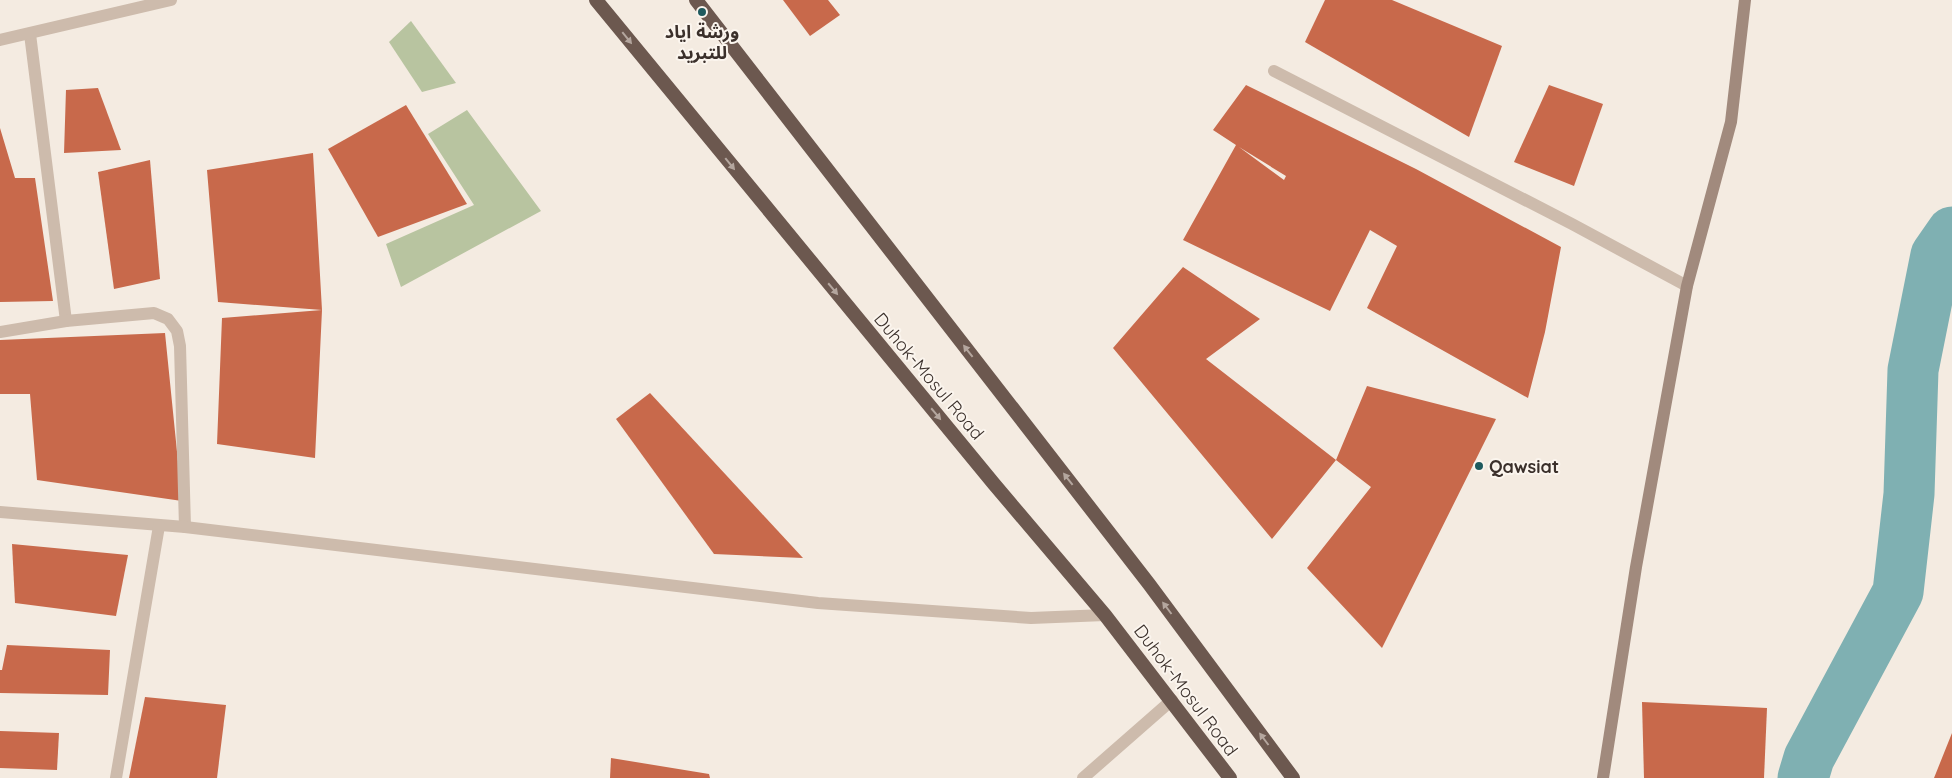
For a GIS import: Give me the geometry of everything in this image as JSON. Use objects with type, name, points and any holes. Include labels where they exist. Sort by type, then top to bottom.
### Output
[{"type":"highway","name":"Duhok-Mosul Road","points":[[596,0],[974,461],[1106,615],[1230,778]]},
{"type":"highway","name":"Duhok-Mosul Road","points":[[696,0],[1143,576],[1293,778]]},
{"type":"main road","points":[[1603,778],[1636,567],[1687,286],[1731,122],[1745,0]]},
{"type":"street","points":[[0,40],[171,0]]},
{"type":"street","points":[[30,34],[66,321]]},
{"type":"street","points":[[1274,71],[1572,224],[1687,286]]},
{"type":"street","points":[[0,332],[66,321],[154,313],[168,319],[177,331],[180,346],[186,527]]},
{"type":"street","points":[[0,512],[186,527],[818,603],[1031,618],[1106,615]]},
{"type":"street","points":[[116,778],[159,526]]},
{"type":"street","points":[[1083,778],[1172,700]]},
{"type":"green space","points":[[411,21],[456,83],[422,92],[389,42]]},
{"type":"green space","points":[[467,110],[541,211],[401,287],[386,244],[474,205],[428,134]]},
{"type":"building","points":[[783,0],[828,0],[840,15],[810,36]]},
{"type":"building","points":[[1325,0],[1392,0],[1502,46],[1469,137],[1305,42]]},
{"type":"building","points":[[1246,85],[1416,169],[1561,247],[1545,332],[1528,398],[1367,308],[1397,246],[1370,230],[1330,311],[1183,240],[1236,145],[1213,130]],"holes":[[[1239,147],[1286,176],[1284,180]]]},
{"type":"building","points":[[1549,85],[1603,104],[1574,186],[1514,162]]},
{"type":"building","points":[[98,88],[121,150],[64,153],[66,90]]},
{"type":"building","points":[[406,105],[467,204],[378,237],[328,149]]},
{"type":"building","points":[[0,128],[15,178],[35,178],[53,301],[0,302]]},
{"type":"building","points":[[313,153],[322,310],[218,302],[207,170]]},
{"type":"building","points":[[150,160],[160,279],[114,289],[98,172]]},
{"type":"building","points":[[1183,267],[1260,319],[1206,359],[1336,460],[1272,539],[1113,348]]},
{"type":"building","points":[[322,310],[315,458],[217,444],[222,318]]},
{"type":"building","points":[[165,333],[182,501],[37,480],[30,394],[0,394],[0,340]]},
{"type":"building","points":[[1367,386],[1496,419],[1382,648],[1307,568],[1371,487],[1336,460]]},
{"type":"building","points":[[650,393],[803,558],[714,554],[616,419]]},
{"type":"building","points":[[12,544],[128,555],[116,616],[15,603]]},
{"type":"building","points":[[7,645],[110,650],[108,695],[0,693],[0,670],[2,670]]},
{"type":"building","points":[[145,697],[226,705],[217,778],[129,778]]},
{"type":"building","points":[[1642,702],[1767,708],[1764,778],[1644,778]]},
{"type":"building","points":[[0,731],[59,733],[57,770],[0,768]]},
{"type":"building","points":[[1952,733],[1952,778],[1934,778]]},
{"type":"building","points":[[611,758],[709,774],[710,778],[610,778]]},
{"type":"waterway","points":[[1803,778],[1809,758],[1898,592],[1909,494],[1913,370],[1936,255],[1952,232]]},
{"type":"place","name":"ورشة اياد للتبريد","points":[[702,12]]},
{"type":"place","name":"Qawsiat","points":[[1479,466]]}]
